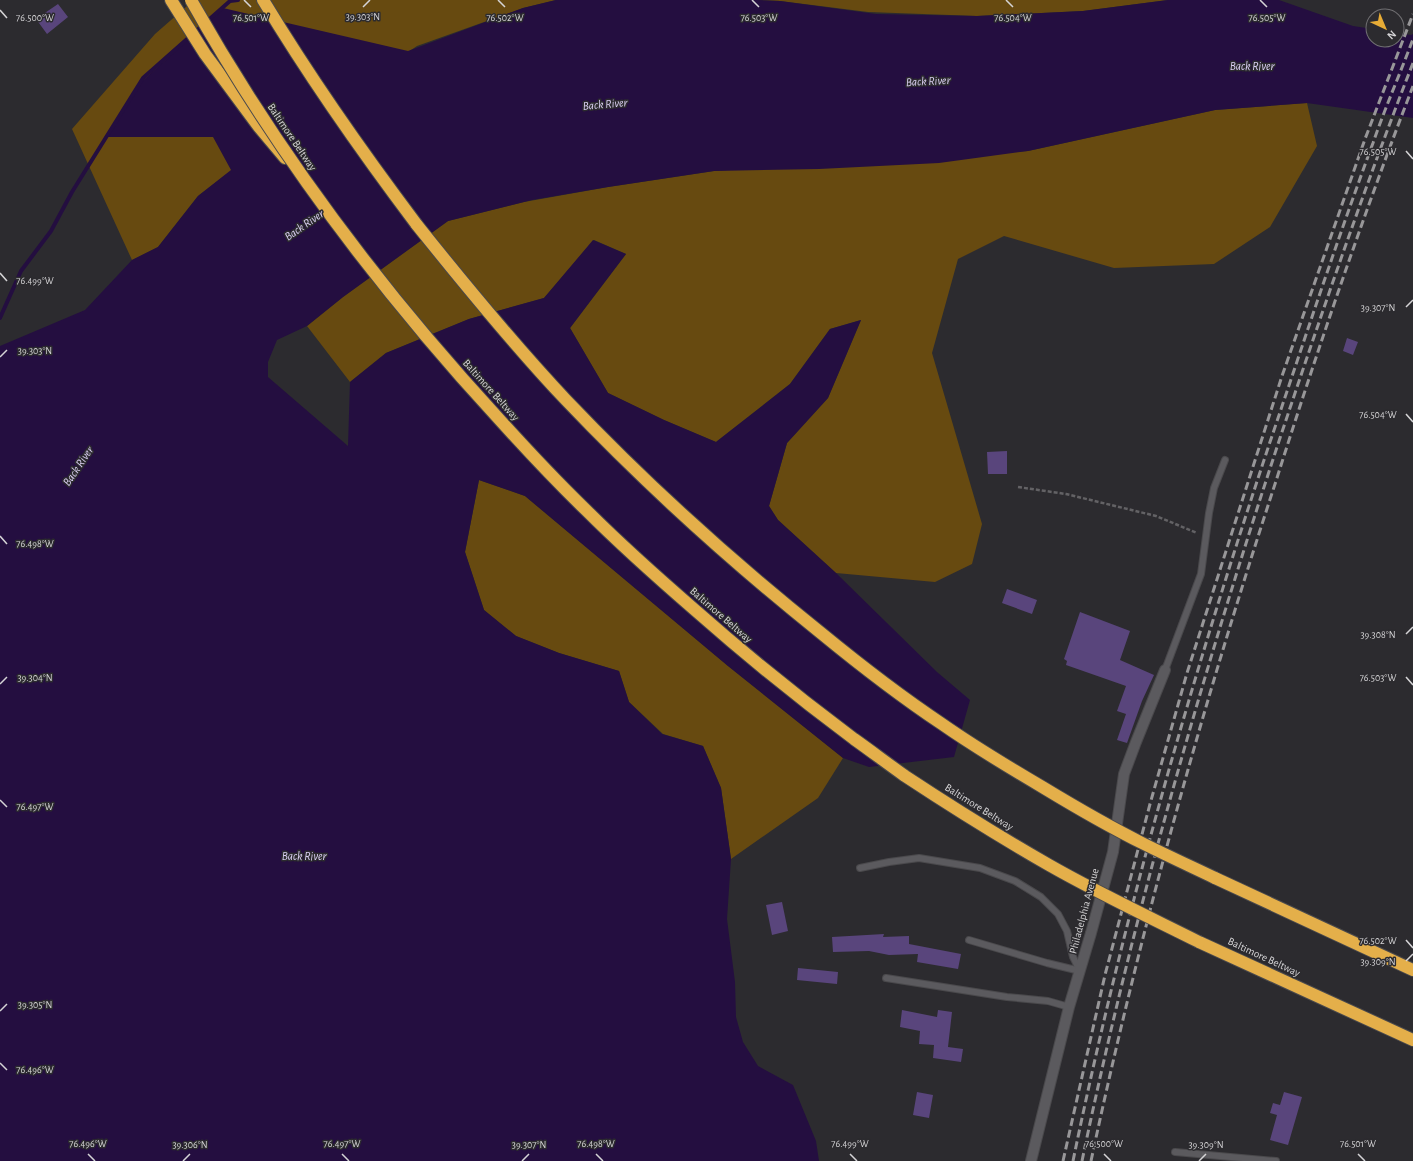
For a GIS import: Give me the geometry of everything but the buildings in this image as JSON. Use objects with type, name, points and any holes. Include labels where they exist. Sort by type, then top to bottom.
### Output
[{"type":"highway","points":[[171,0],[205,54],[250,115],[316,195]]},
{"type":"highway","name":"Baltimore Beltway","points":[[191,0],[217,46],[262,116],[316,195],[414,323],[519,441],[585,510],[735,646],[821,715],[903,774],[1048,864],[1116,901],[1199,942],[1413,1040]]},
{"type":"highway","points":[[263,0],[318,88],[370,163],[463,283],[566,400],[631,465],[701,531],[779,600],[860,664],[942,724],[1015,771],[1083,812],[1143,844],[1413,970]]},
{"type":"street","name":"Philadelphia Avenue","points":[[1031,1161],[1069,1007],[1113,852],[1124,774],[1165,670]]},
{"type":"lane","points":[[1165,670],[1200,574],[1214,488],[1225,460]]},
{"type":"lane","points":[[860,868],[919,858],[980,868],[1015,880],[1041,897],[1058,914],[1067,931],[1073,957],[1080,971]]},
{"type":"lane","points":[[970,940],[1047,964],[1080,971]]},
{"type":"lane","points":[[886,978],[1007,997],[1048,1001],[1069,1007]]},
{"type":"lane","points":[[1175,1152],[1276,1161]]},
{"type":"path","points":[[1018,487],[1066,494],[1156,516],[1205,536]]},
{"type":"shaded area","points":[[194,0],[556,0],[523,8],[417,46],[224,176],[198,196],[158,247],[132,260],[72,129],[155,34]]},
{"type":"shaded area","points":[[757,0],[1168,0],[1083,11],[977,16],[868,12],[780,1]]},
{"type":"shaded area","points":[[1307,103],[1317,146],[1270,227],[1214,264],[1114,268],[1004,236],[958,259],[932,353],[982,524],[972,564],[935,582],[836,573],[778,520],[769,506],[787,443],[828,398],[861,320],[830,329],[790,384],[716,442],[664,420],[608,393],[570,328],[626,254],[594,240],[544,298],[469,319],[386,353],[350,382],[307,326],[343,297],[448,221],[524,202],[608,187],[714,171],[1028,151],[1215,110]]},
{"type":"shaded area","points":[[479,480],[525,496],[728,666],[843,758],[818,798],[731,859],[721,788],[703,746],[663,734],[629,702],[619,671],[559,653],[516,636],[484,610],[465,552]]},
{"type":"water","name":"Back River","points":[[556,0],[757,0],[780,1],[876,14],[977,16],[1083,11],[1168,0],[1279,0],[1353,26],[1365,28],[1365,48],[1405,48],[1405,34],[1413,34],[1413,118],[1307,103],[1215,110],[1028,151],[939,163],[819,169],[714,171],[532,200],[448,221],[343,297],[307,326],[277,340],[268,362],[268,377],[348,446],[350,382],[386,353],[469,319],[544,298],[593,240],[626,254],[570,328],[608,393],[664,420],[716,442],[790,384],[830,329],[861,320],[828,398],[787,443],[769,506],[778,520],[836,573],[937,672],[970,700],[954,757],[869,767],[843,758],[728,666],[525,496],[479,480],[465,552],[484,610],[516,636],[559,653],[619,671],[629,702],[662,734],[703,746],[721,788],[731,859],[727,919],[735,982],[736,1017],[743,1042],[758,1066],[793,1085],[816,1141],[819,1161],[0,1161],[0,346],[85,310],[132,260],[158,247],[198,196],[231,170],[213,137],[107,137],[138,85],[223,8],[408,51],[523,8]]},
{"type":"waterway","points":[[0,318],[21,271],[51,231],[72,192],[143,78],[230,1],[238,0]]},
{"type":"railway","points":[[1063,1161],[1105,975],[1150,804],[1187,673],[1282,376],[1365,139],[1413,14]]},
{"type":"railway","points":[[1073,1161],[1136,890],[1160,800],[1212,622],[1269,445],[1333,256],[1378,130],[1413,39]]},
{"type":"railway","points":[[1082,1161],[1123,978],[1146,887],[1223,616],[1280,438],[1328,296],[1361,202],[1413,63]]},
{"type":"railway","points":[[1091,1161],[1130,989],[1174,818],[1223,649],[1325,332],[1376,184],[1413,86]]}]
